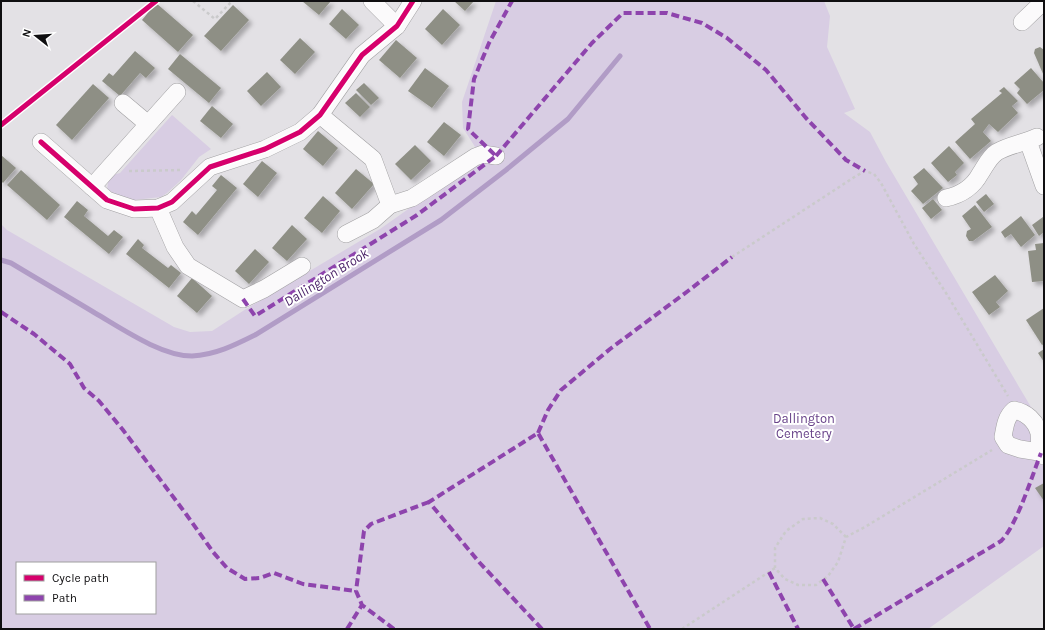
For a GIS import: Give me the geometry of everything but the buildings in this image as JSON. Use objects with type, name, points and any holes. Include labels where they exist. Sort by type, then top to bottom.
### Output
[{"type":"street","points":[[372,1],[397,26]]},
{"type":"street","points":[[41,142],[107,200],[134,209],[158,208],[172,202],[210,167],[264,149],[300,132],[320,115],[362,55],[397,26],[413,1]]},
{"type":"street","points":[[1022,22],[1044,1]]},
{"type":"street","points":[[92,187],[177,92]]},
{"type":"street","points":[[123,103],[148,124]]},
{"type":"street","points":[[320,115],[373,159],[390,205]]},
{"type":"street","points":[[946,198],[964,191],[972,185],[996,153],[1010,146],[1033,139],[1044,186]]},
{"type":"street","points":[[346,234],[373,220],[390,205],[412,198],[475,157],[483,154],[496,156]]},
{"type":"street","points":[[158,208],[175,247],[188,266],[243,299],[264,289],[302,266]]},
{"type":"street","points":[[1014,410],[1022,411],[1031,419],[1039,433],[1041,454],[1008,445],[1003,437],[1006,422],[1010,413],[1014,410]]},
{"type":"path","points":[[193,1],[215,19],[232,1]]},
{"type":"path","points":[[106,171],[188,170],[200,177]]},
{"type":"path","points":[[732,257],[856,176],[865,171],[874,174],[881,183],[914,244],[946,293],[1010,400]]},
{"type":"path","points":[[846,537],[833,524],[820,518],[803,519],[786,531],[775,548],[775,568],[785,579],[798,585],[816,585],[828,576],[838,562],[846,537],[865,527],[989,451],[1008,445]]},
{"type":"path","points":[[682,629],[775,568]]},
{"type":"green space","name":"Dallington Cemetery","points":[[496,1],[824,1],[830,16],[827,47],[855,109],[844,113],[870,132],[886,162],[1044,429],[1044,546],[928,629],[1,629],[1,224],[7,230],[174,327],[190,332],[212,331],[380,229],[475,162],[479,153],[463,128],[462,102]]},
{"type":"green space","points":[[172,115],[211,149],[199,157],[181,180],[161,197],[125,201],[107,190],[109,176],[120,173]]},
{"type":"waterway","name":"Dallington Brook","points":[[1,260],[11,263],[129,333],[155,346],[180,355],[192,356],[217,352],[255,335],[441,220],[506,170],[568,119],[620,56]]},
{"type":"marked path","points":[[243,299],[255,316],[417,215],[496,156],[468,129],[474,79],[489,43],[512,1]]},
{"type":"marked path","points":[[496,156],[592,43],[623,13],[667,13],[702,23],[727,38],[766,70],[806,118],[846,160],[865,171]]},
{"type":"marked path","points":[[538,433],[548,410],[561,390],[610,349],[732,257]]},
{"type":"marked path","points":[[1,312],[34,334],[70,364],[84,388],[99,401],[123,430],[213,552],[227,568],[245,579],[260,578],[274,573],[303,584],[356,591]]},
{"type":"marked path","points":[[542,629],[479,562],[429,502],[538,433],[650,629]]},
{"type":"marked path","points":[[854,629],[1001,541],[1013,524],[1029,487],[1041,453]]},
{"type":"marked path","points":[[394,629],[362,605],[356,591],[364,531],[371,524],[429,502]]},
{"type":"marked path","points":[[769,572],[798,629]]},
{"type":"marked path","points":[[823,579],[854,629]]},
{"type":"marked path","points":[[347,629],[362,605]]},
{"type":"cycle path","points":[[1,125],[156,1]]},
{"type":"cycle path","points":[[41,142],[107,200],[134,209],[158,208],[172,202],[210,167],[265,149],[300,132],[320,115],[362,55],[397,26],[413,1]]}]
